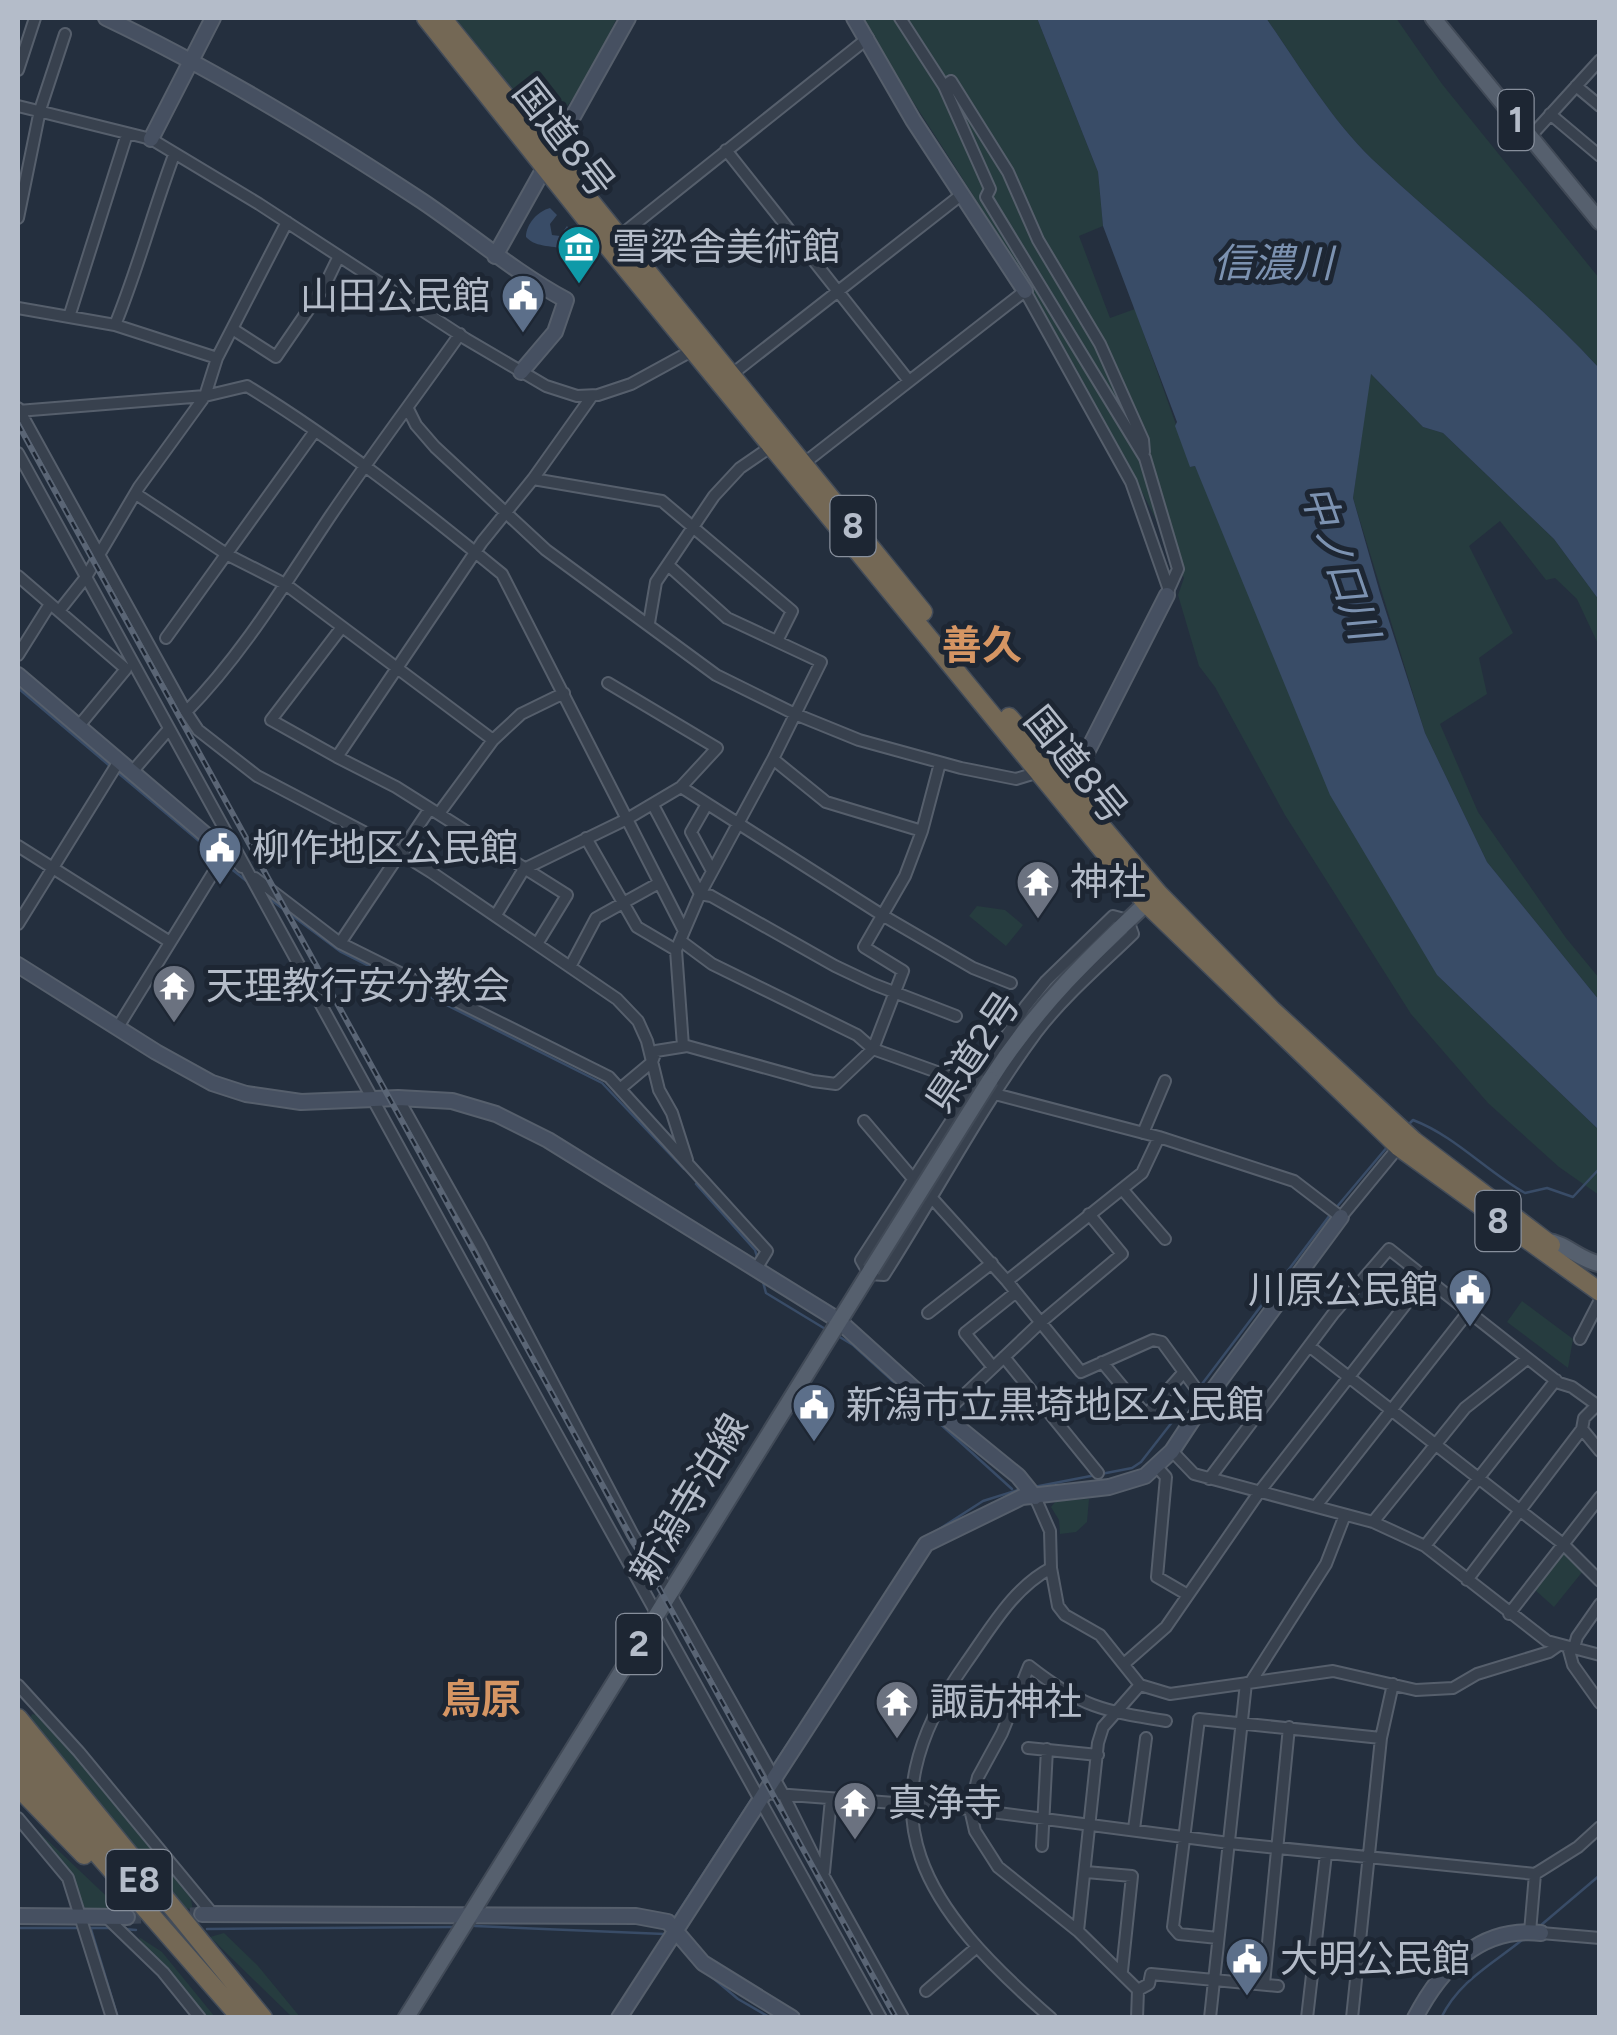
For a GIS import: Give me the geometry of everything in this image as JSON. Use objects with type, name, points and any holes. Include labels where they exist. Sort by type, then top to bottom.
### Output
[{"type":"highway","name":"国道8号","points":[[426,18],[550,162],[699,346],[772,446],[1152,898],[1404,1141],[1600,1292]]},
{"type":"highway","name":"国道8号","points":[[442,18],[525,120],[573,202],[613,241]]},
{"type":"highway","name":"国道8号","points":[[699,346],[731,376],[1047,770]]},
{"type":"highway","name":"国道8号","points":[[1404,1141],[1600,1278]]},
{"type":"highway","points":[[26,1713],[261,2018]]},
{"type":"highway","name":"E8","points":[[18,1743],[261,2018]]},
{"type":"highway","name":"E8","points":[[18,1763],[241,2018]]},
{"type":"highway","points":[[18,1787],[184,1954]]},
{"type":"main road","name":"1","points":[[1433,18],[1600,222]]},
{"type":"main road","name":"県道2号","points":[[870,1272],[1018,1036],[1060,986],[1152,898]]},
{"type":"main road","points":[[1546,1240],[1600,1264]]},
{"type":"main road","name":"新潟寺泊線","points":[[406,2018],[870,1272]]},
{"type":"street","points":[[18,70],[34,18]]},
{"type":"street","points":[[106,18],[192,60],[426,204],[495,256],[566,300],[555,332],[521,372]]},
{"type":"street","points":[[151,139],[213,18]]},
{"type":"street","points":[[495,256],[628,18]]},
{"type":"street","points":[[854,18],[913,120],[1024,291],[1131,482],[1168,591]]},
{"type":"street","points":[[408,409],[435,447],[546,550],[716,675],[794,714],[859,740],[1016,780],[1086,754],[1178,569],[1143,440],[1100,344],[1038,240],[1008,172],[900,18]]},
{"type":"street","points":[[18,218],[40,110],[65,34]]},
{"type":"street","points":[[613,241],[868,38]]},
{"type":"street","points":[[1530,138],[1600,60]]},
{"type":"street","points":[[952,67],[947,84],[990,190],[986,197],[1145,458]]},
{"type":"street","points":[[1576,86],[1600,106]]},
{"type":"street","points":[[18,106],[151,139],[521,372],[577,396],[592,396],[632,384],[699,346]]},
{"type":"street","points":[[525,120],[549,132],[576,113]]},
{"type":"street","points":[[1550,114],[1600,156]]},
{"type":"street","points":[[69,317],[127,134]]},
{"type":"street","points":[[726,150],[909,380]]},
{"type":"street","points":[[114,324],[138,269],[146,231],[174,155]]},
{"type":"street","points":[[528,200],[549,190],[573,202]]},
{"type":"street","points":[[731,376],[961,195]]},
{"type":"street","points":[[18,655],[54,608],[86,577],[136,494],[206,396],[217,358],[288,222]]},
{"type":"street","points":[[234,330],[276,357],[324,287],[339,256]]},
{"type":"street","points":[[803,464],[1024,291]]},
{"type":"street","points":[[18,308],[114,324],[217,358]]},
{"type":"street","points":[[186,712],[207,691],[285,584],[460,334]]},
{"type":"street","points":[[683,1046],[680,941],[659,883],[502,574],[364,466],[247,386],[206,396],[18,410],[198,730],[257,776],[381,841],[617,999],[638,1021],[687,1161]]},
{"type":"street","points":[[337,757],[475,552],[592,396]]},
{"type":"street","points":[[166,638],[315,432]]},
{"type":"street","points":[[648,623],[656,582],[694,526],[726,481],[772,446]]},
{"type":"street","points":[[18,453],[882,2018]]},
{"type":"street","points":[[533,479],[662,501],[792,611],[777,641]]},
{"type":"street","points":[[136,494],[228,555],[285,584],[493,740]]},
{"type":"street","points":[[668,565],[727,618],[820,662],[774,759],[736,822],[680,941]]},
{"type":"street","points":[[18,576],[126,669],[78,727]]},
{"type":"street","points":[[342,627],[270,720],[396,787],[567,894],[537,944]]},
{"type":"street","points":[[18,674],[248,874],[340,943],[592,1066],[621,1088],[767,1252],[756,1269]]},
{"type":"street","points":[[496,915],[524,870],[653,805],[680,787],[717,748],[608,683]]},
{"type":"street","points":[[429,810],[440,812],[493,740],[521,714],[564,693]]},
{"type":"street","points":[[132,772],[169,729]]},
{"type":"street","points":[[774,759],[826,802],[922,831]]},
{"type":"street","points":[[18,924],[119,761]]},
{"type":"street","points":[[621,1088],[652,1062],[656,1050],[683,1046],[836,1084],[873,1048],[903,971],[864,948],[904,876],[922,831],[940,762]]},
{"type":"street","points":[[680,787],[882,915],[973,968],[1010,983]]},
{"type":"street","points":[[707,804],[691,832],[712,871]]},
{"type":"street","points":[[653,805],[700,894]]},
{"type":"street","points":[[340,943],[429,810]]},
{"type":"street","points":[[586,838],[637,928],[680,941],[712,964],[856,1035],[873,1048],[995,1094],[1159,1137],[1294,1181],[1341,1216]]},
{"type":"street","points":[[18,846],[170,942]]},
{"type":"street","points":[[118,1027],[226,852]]},
{"type":"street","points":[[570,967],[596,918],[659,883]]},
{"type":"street","points":[[700,894],[711,896],[835,966],[956,1016]]},
{"type":"street","points":[[1114,916],[1128,920],[1133,934],[1066,997],[1037,1032],[884,1275],[870,1272],[861,1260],[1025,1007],[1046,981],[1114,916]]},
{"type":"street","points":[[18,964],[212,1084],[246,1094],[301,1102],[452,1100],[496,1114],[548,1140],[838,1320],[943,1415],[1018,1476],[1035,1496],[1050,1530],[1058,1606],[1065,1615],[1100,1635],[1140,1685],[1170,1694],[1333,1671],[1416,1690],[1453,1688],[1477,1674],[1567,1647],[1600,1604]]},
{"type":"street","points":[[1142,1133],[1165,1081]]},
{"type":"street","points":[[398,1098],[625,1520],[783,1794],[903,2018]]},
{"type":"street","points":[[864,1120],[992,1263],[1080,1372],[1152,1340],[1162,1342],[1205,1401]]},
{"type":"street","points":[[1007,1281],[1142,1174],[1159,1137]]},
{"type":"street","points":[[619,2018],[926,1544],[1005,1502],[1108,1487],[1145,1476],[1172,1451],[1341,1216],[1404,1141]]},
{"type":"street","points":[[1122,1189],[1165,1239]]},
{"type":"street","points":[[943,1415],[992,1366],[1122,1254],[1088,1214]]},
{"type":"street","points":[[1209,1479],[1309,1346],[1389,1249],[1528,1359],[1597,1405],[1467,1580]]},
{"type":"street","points":[[928,1314],[992,1263]]},
{"type":"street","points":[[1125,1663],[1166,1627],[1260,1490],[1427,1277]]},
{"type":"street","points":[[992,1366],[966,1334],[1015,1293]]},
{"type":"street","points":[[1580,1339],[1600,1300]]},
{"type":"street","points":[[1316,1506],[1469,1312]]},
{"type":"street","points":[[1309,1346],[1563,1544],[1600,1582]]},
{"type":"street","points":[[1004,1357],[1098,1473]]},
{"type":"street","points":[[1373,1522],[1465,1408],[1528,1359]]},
{"type":"street","points":[[1102,1362],[1146,1415],[1183,1373]]},
{"type":"street","points":[[1425,1546],[1556,1380]]},
{"type":"street","points":[[1582,1430],[1600,1451]]},
{"type":"street","points":[[1172,1451],[1194,1474],[1373,1522],[1425,1546],[1547,1641],[1600,1655]]},
{"type":"street","points":[[1156,1466],[1166,1477],[1158,1577],[1188,1595]]},
{"type":"street","points":[[1509,1614],[1600,1497]]},
{"type":"street","points":[[1210,2018],[1249,1681],[1326,1564],[1345,1515]]},
{"type":"street","points":[[1051,1568],[1033,1577],[1016,1595],[950,1686],[916,1757],[912,1804],[917,1855],[948,1912],[977,1947],[1051,2018]]},
{"type":"street","points":[[1567,1647],[1573,1665],[1600,1703]]},
{"type":"street","points":[[1137,2018],[1138,1990],[1122,1970],[998,1867],[974,1831],[970,1810],[978,1777],[1002,1733],[1029,1666],[1082,1703],[1114,1713],[1166,1721]]},
{"type":"street","points":[[1352,2018],[1381,1738],[1393,1684]]},
{"type":"street","points":[[18,1685],[26,1713],[79,1752],[207,1914],[636,1916],[668,1922],[704,1962],[792,2018]]},
{"type":"street","points":[[1078,1931],[1103,1726],[1140,1685]]},
{"type":"street","points":[[1218,1938],[1179,1934],[1173,1926],[1200,1718],[1381,1738]]},
{"type":"street","points":[[1264,1984],[1289,1727]]},
{"type":"street","points":[[1134,1829],[1146,1738]]},
{"type":"street","points":[[1028,1748],[1098,1755]]},
{"type":"street","points":[[1042,1846],[1047,1749]]},
{"type":"street","points":[[761,1796],[783,1794],[912,1804],[1326,1854],[1536,1874],[1578,1848],[1600,1827]]},
{"type":"street","points":[[824,1876],[830,1799]]},
{"type":"street","points":[[18,1818],[64,1871],[112,2018]]},
{"type":"street","points":[[1308,2018],[1326,1854]]},
{"type":"street","points":[[1086,1872],[1132,1876],[1122,1970]]},
{"type":"street","points":[[1536,1874],[1536,1933]]},
{"type":"street","points":[[18,1916],[127,1917]]},
{"type":"street","points":[[106,1917],[163,1972],[200,2018]]},
{"type":"street","points":[[1415,2018],[1434,1982],[1464,1953],[1482,1942],[1536,1933],[1600,1938]]},
{"type":"street","points":[[926,1991],[977,1947]]},
{"type":"street","points":[[1138,1990],[1149,1984],[1151,1974],[1278,1986]]},
{"type":"green space","points":[[455,18],[617,18],[574,97],[558,115],[547,118],[535,116]]},
{"type":"green space","points":[[857,18],[1037,18],[1098,172],[1103,226],[1079,236],[1110,318],[1135,309],[1191,467],[1195,466],[1437,975],[1599,1130],[1599,1195],[1559,1167],[1488,1103],[1411,1014],[1285,815],[1215,687],[1199,666],[1178,595],[1184,578],[1112,433],[990,222]]},
{"type":"green space","points":[[1266,18],[1396,18],[1442,84],[1599,278],[1599,368],[1545,313],[1372,159],[1342,126]]},
{"type":"green space","points":[[1370,373],[1423,427],[1443,433],[1554,539],[1599,600],[1599,646],[1577,599],[1555,578],[1546,580],[1500,521],[1469,546],[1513,633],[1479,658],[1487,694],[1440,724],[1478,812],[1566,938],[1599,978],[1599,1000],[1487,862],[1425,733],[1353,498]]},
{"type":"green space","points":[[977,906],[1005,910],[1023,925],[1006,946],[969,916]]},
{"type":"green space","points":[[1522,1301],[1573,1339],[1568,1368],[1507,1322]]},
{"type":"green space","points":[[1089,1499],[1087,1522],[1076,1532],[1060,1534],[1059,1520],[1051,1507],[1056,1501]]},
{"type":"green space","points":[[1561,1554],[1568,1554],[1583,1571],[1554,1607],[1534,1589]]},
{"type":"green space","points":[[32,1714],[106,1790],[190,1894],[193,1910],[186,1908],[30,1719]]},
{"type":"green space","points":[[23,1817],[120,1909],[85,1909],[72,1877]]},
{"type":"green space","points":[[224,1933],[258,1966],[300,2017],[292,2017],[210,1937]]},
{"type":"green space","points":[[139,1937],[162,1952],[215,2017],[203,2017],[144,1950]]},
{"type":"water","name":"信濃川","points":[[1037,18],[1266,18],[1342,126],[1372,159],[1545,313],[1599,368],[1599,600],[1554,539],[1443,433],[1423,427],[1371,374],[1353,498],[1425,733],[1487,862],[1599,1000],[1599,1130],[1437,975],[1330,795],[1195,466],[1190,467],[1175,426],[1177,422],[1103,226],[1098,172]]},
{"type":"water","points":[[550,208],[557,215],[550,224],[552,235],[560,236],[567,226],[577,241],[568,251],[526,237],[534,219]]},
{"type":"waterway","points":[[18,688],[111,767]]},
{"type":"waterway","points":[[117,772],[218,857]]},
{"type":"waterway","points":[[224,863],[249,883]]},
{"type":"waterway","points":[[267,897],[341,952],[602,1083],[684,1169]]},
{"type":"waterway","points":[[1407,1126],[1413,1120],[1428,1127],[1525,1193],[1547,1188],[1573,1197],[1600,1168]]},
{"type":"waterway","points":[[1335,1209],[1388,1146]]},
{"type":"waterway","points":[[696,1184],[755,1250],[758,1260]]},
{"type":"waterway","points":[[1199,1388],[1330,1215]]},
{"type":"waterway","points":[[763,1282],[766,1293],[827,1330]]},
{"type":"waterway","points":[[838,1336],[853,1345],[1012,1489]]},
{"type":"waterway","points":[[1034,1487],[1132,1468],[1141,1462],[1194,1394]]},
{"type":"waterway","points":[[927,1537],[983,1501],[1021,1489]]},
{"type":"waterway","points":[[771,1769],[797,1730]]},
{"type":"waterway","points":[[758,1790],[767,1776]]},
{"type":"waterway","points":[[673,1920],[753,1797]]},
{"type":"waterway","points":[[1540,1926],[1600,1875]]},
{"type":"waterway","points":[[475,1926],[664,1934]]},
{"type":"waterway","points":[[207,1929],[452,1927]]},
{"type":"waterway","points":[[18,1928],[81,1928]]},
{"type":"waterway","points":[[89,1928],[111,1928]]},
{"type":"waterway","points":[[91,1929],[118,2018]]},
{"type":"waterway","points":[[124,1929],[136,1930]]},
{"type":"waterway","points":[[1441,2018],[1466,1984],[1522,1940]]},
{"type":"waterway","points":[[707,1973],[738,1999],[771,2018]]},
{"type":"tunnel","points":[[127,1917],[202,1914]]},
{"type":"railway","points":[[18,424],[896,2018]]},
{"type":"place","name":"雪梁舎美術館","points":[[579,285]]},
{"type":"place","name":"山田公民館","points":[[523,334]]},
{"type":"place","name":"柳作地区公民館","points":[[220,886]]},
{"type":"place","name":"神社","points":[[1038,920]]},
{"type":"place","name":"天理教行安分教会","points":[[174,1024]]},
{"type":"place","name":"川原公民館","points":[[1470,1328]]},
{"type":"place","name":"新潟市立黒埼地区公民館","points":[[814,1443]]},
{"type":"place","name":"諏訪神社","points":[[897,1740]]},
{"type":"place","name":"真浄寺","points":[[855,1841]]},
{"type":"place","name":"大明公民館","points":[[1247,1997]]},
{"type":"district","name":"善久","points":[[982,645]]},
{"type":"district","name":"鳥原","points":[[481,1699]]},
{"type":"water label","name":"中ノ口川","points":[[1340,562]]}]
